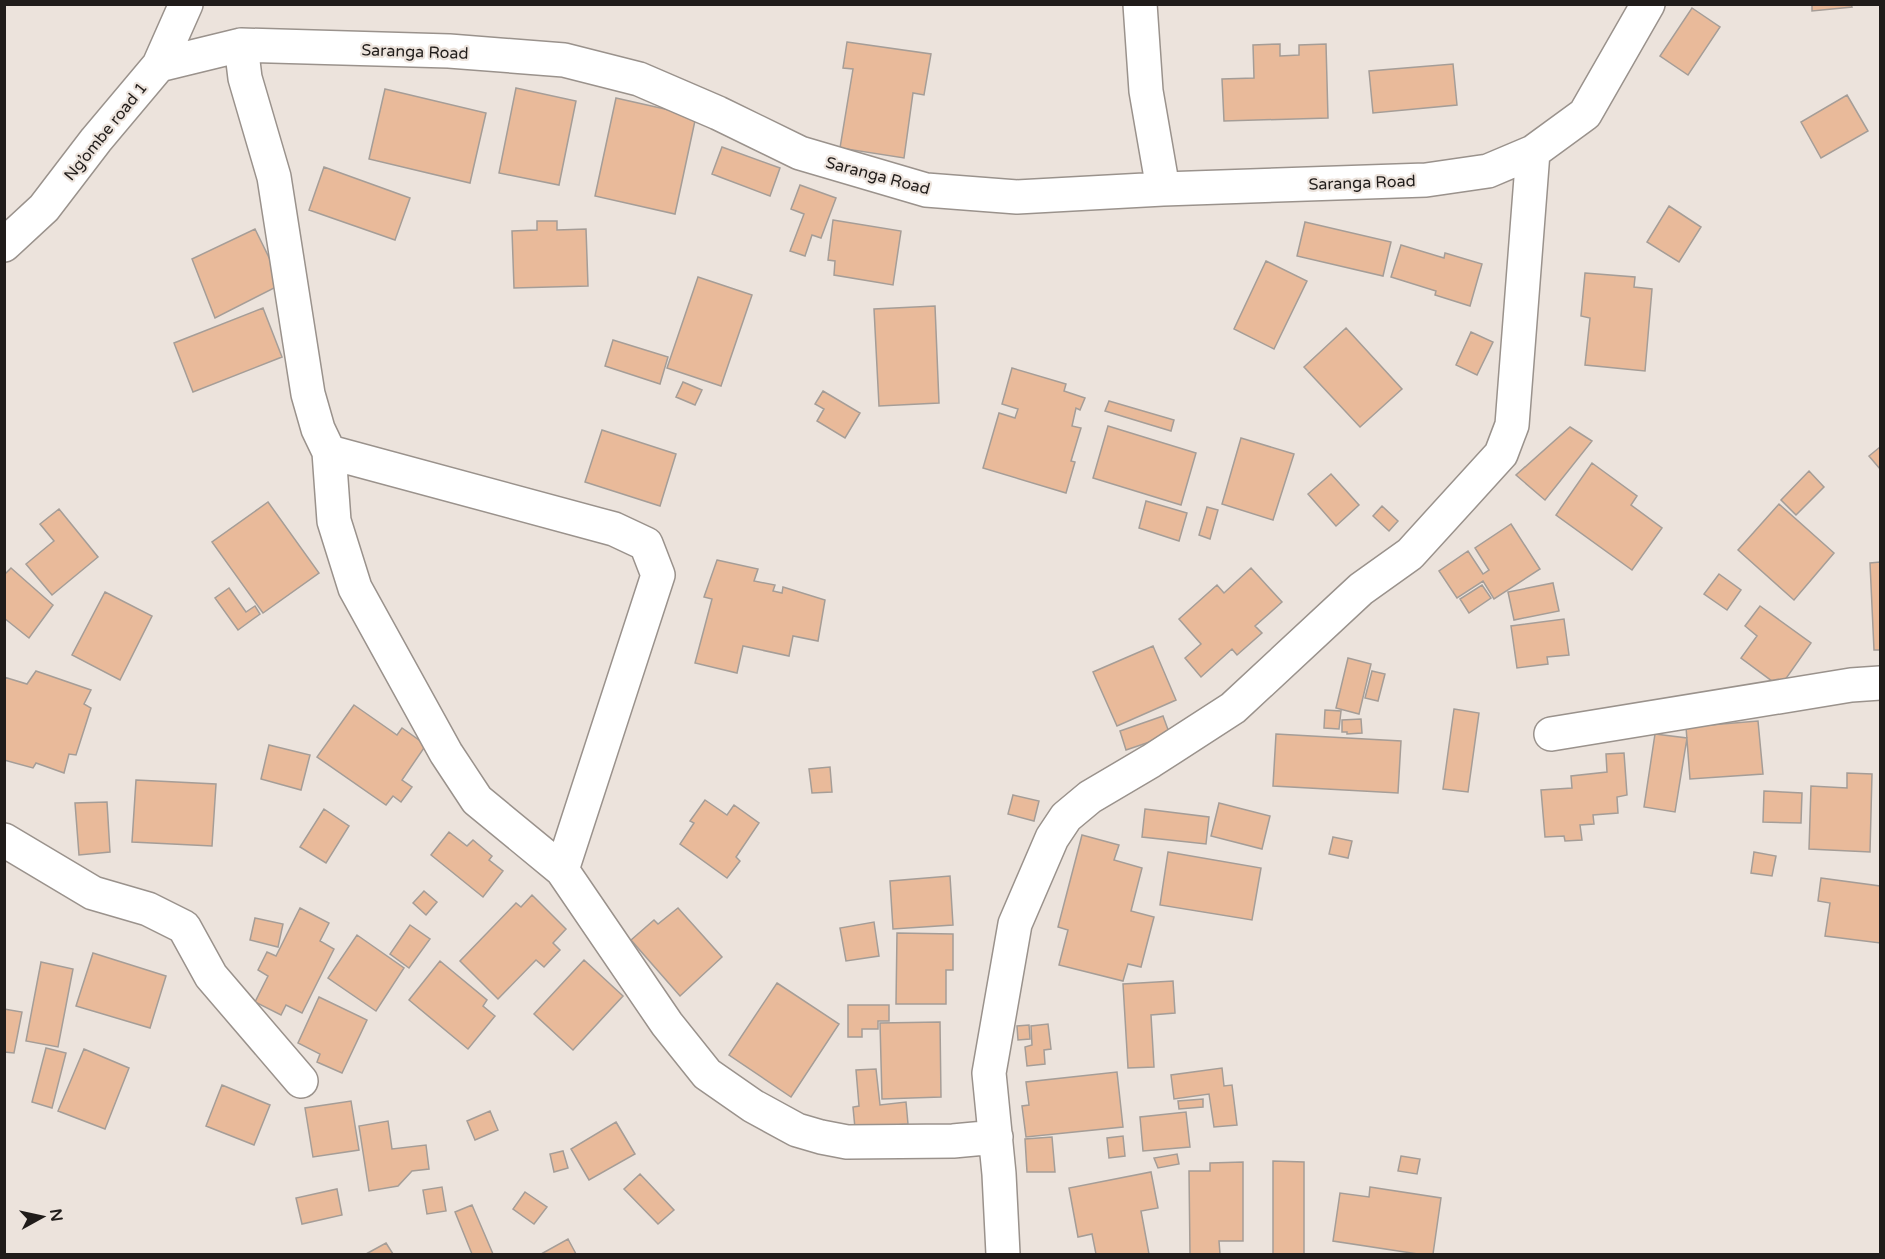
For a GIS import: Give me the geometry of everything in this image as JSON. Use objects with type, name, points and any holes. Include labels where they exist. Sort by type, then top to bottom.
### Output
[{"type":"street","name":"Ng’ombe road 1","points":[[4,245],[44,208],[96,140],[159,65],[186,4]]},
{"type":"street","points":[[1140,4],[1146,91],[1163,189]]},
{"type":"street","name":"Saranga Road","points":[[159,65],[241,45],[449,51],[564,60],[639,79],[718,113],[800,153],[926,190],[1017,197],[1163,189],[1426,180],[1488,171],[1533,152],[1585,114],[1648,4]]},
{"type":"street","points":[[241,45],[245,78],[274,177],[308,394],[318,429],[329,452],[334,520],[355,588],[446,753],[477,800],[562,870],[666,1024],[707,1074],[753,1106],[797,1130],[847,1142],[952,1141],[996,1137]]},
{"type":"street","points":[[1003,1254],[996,1137],[989,1073],[1015,924],[1052,838],[1066,817],[1090,796],[1151,761],[1233,708],[1361,589],[1410,554],[1501,454],[1512,425],[1533,152]]},
{"type":"street","points":[[329,452],[614,529],[646,544],[658,575],[562,870]]},
{"type":"street","points":[[1551,734],[1851,684],[1881,683]]},
{"type":"street","points":[[4,840],[93,893],[148,909],[184,927],[211,976],[301,1081]]},
{"type":"building","points":[[1812,4],[1851,4],[1852,7],[1812,11]]},
{"type":"building","points":[[1692,8],[1720,27],[1688,75],[1660,56]]},
{"type":"building","points":[[847,42],[931,54],[924,95],[913,93],[904,158],[840,148],[853,69],[843,68]]},
{"type":"building","points":[[1280,44],[1280,56],[1299,55],[1299,45],[1326,44],[1328,118],[1224,121],[1222,79],[1254,78],[1253,45]]},
{"type":"building","points":[[1453,64],[1457,105],[1373,113],[1369,71]]},
{"type":"building","points":[[516,88],[576,101],[559,185],[499,173]]},
{"type":"building","points":[[385,89],[486,113],[470,183],[369,159]]},
{"type":"building","points":[[1847,95],[1868,131],[1821,158],[1801,122]]},
{"type":"building","points":[[616,98],[696,116],[675,214],[595,196]]},
{"type":"building","points":[[722,147],[780,168],[770,196],[712,174]]},
{"type":"building","points":[[324,167],[410,198],[395,240],[309,210]]},
{"type":"building","points":[[800,185],[836,198],[821,238],[812,235],[805,256],[790,251],[804,214],[791,209]]},
{"type":"building","points":[[1669,206],[1701,227],[1679,262],[1647,242]]},
{"type":"building","points":[[833,220],[901,231],[893,285],[834,275],[835,261],[828,260]]},
{"type":"building","points":[[537,221],[557,221],[557,230],[586,229],[588,286],[514,288],[512,231],[537,230]]},
{"type":"building","points":[[1305,222],[1391,242],[1383,276],[1297,256]]},
{"type":"building","points":[[255,229],[282,284],[215,318],[192,259]]},
{"type":"building","points":[[1401,245],[1444,258],[1445,253],[1482,264],[1470,306],[1435,295],[1436,291],[1391,277]]},
{"type":"building","points":[[1266,261],[1307,281],[1274,349],[1234,329]]},
{"type":"building","points":[[1585,273],[1635,277],[1634,287],[1652,289],[1645,371],[1585,365],[1590,318],[1581,316]]},
{"type":"building","points":[[698,277],[752,295],[721,386],[667,368]]},
{"type":"building","points":[[935,306],[939,403],[879,406],[874,309]]},
{"type":"building","points":[[263,308],[282,357],[193,392],[174,343]]},
{"type":"building","points":[[1346,328],[1402,389],[1360,427],[1304,367]]},
{"type":"building","points":[[1471,332],[1493,342],[1477,375],[1456,365]]},
{"type":"building","points":[[613,340],[668,357],[660,384],[605,366]]},
{"type":"building","points":[[1012,368],[1066,384],[1064,391],[1085,398],[1080,410],[1076,408],[1072,426],[1081,428],[1071,461],[1075,462],[1066,493],[983,468],[999,413],[1015,418],[1018,409],[1002,404]]},
{"type":"building","points":[[683,382],[702,390],[695,405],[676,397]]},
{"type":"building","points":[[823,391],[860,413],[845,438],[817,421],[824,409],[815,404]]},
{"type":"building","points":[[1109,401],[1174,420],[1171,431],[1105,411]]},
{"type":"building","points":[[1108,426],[1196,453],[1181,505],[1093,478]]},
{"type":"building","points":[[1570,427],[1592,441],[1545,500],[1516,475]]},
{"type":"building","points":[[602,430],[676,454],[660,506],[585,482]]},
{"type":"building","points":[[1241,438],[1294,454],[1273,520],[1222,504]]},
{"type":"building","points":[[1880,447],[1880,469],[1869,456]]},
{"type":"building","points":[[1592,463],[1637,496],[1631,505],[1662,528],[1632,570],[1556,515]]},
{"type":"building","points":[[1809,471],[1824,487],[1796,515],[1781,500]]},
{"type":"building","points":[[1331,474],[1359,505],[1336,526],[1308,494]]},
{"type":"building","points":[[1146,501],[1187,513],[1179,541],[1139,528]]},
{"type":"building","points":[[268,502],[319,573],[263,613],[212,542]]},
{"type":"building","points":[[1779,504],[1834,553],[1794,600],[1738,550]]},
{"type":"building","points":[[1382,506],[1398,521],[1389,531],[1373,516]]},
{"type":"building","points":[[1207,507],[1218,510],[1210,539],[1199,535]]},
{"type":"building","points":[[59,509],[98,557],[52,595],[26,564],[54,541],[40,524]]},
{"type":"building","points":[[1511,524],[1540,569],[1494,599],[1483,581],[1457,598],[1439,571],[1468,551],[1483,574],[1489,570],[1475,548]]},
{"type":"building","points":[[717,560],[758,569],[754,581],[775,585],[773,591],[782,593],[783,587],[825,600],[818,641],[793,636],[789,656],[743,646],[737,673],[695,663],[712,599],[704,597]]},
{"type":"building","points":[[1880,562],[1880,650],[1874,650],[1870,563]]},
{"type":"building","points":[[11,568],[53,605],[29,638],[4,618],[4,575]]},
{"type":"building","points":[[1251,568],[1282,602],[1255,626],[1262,633],[1237,655],[1232,649],[1201,677],[1185,658],[1201,644],[1179,619],[1217,585],[1224,593]]},
{"type":"building","points":[[1719,574],[1741,590],[1727,610],[1704,594]]},
{"type":"building","points":[[1553,583],[1559,611],[1514,620],[1508,592]]},
{"type":"building","points":[[1482,585],[1491,598],[1469,613],[1460,599]]},
{"type":"building","points":[[229,588],[246,612],[255,606],[260,614],[238,630],[215,598]]},
{"type":"building","points":[[105,592],[152,616],[120,680],[72,655]]},
{"type":"building","points":[[1760,606],[1811,643],[1780,687],[1741,658],[1757,636],[1745,626]]},
{"type":"building","points":[[1564,619],[1569,655],[1547,657],[1548,664],[1517,668],[1511,626]]},
{"type":"building","points":[[1153,646],[1176,700],[1117,726],[1093,672]]},
{"type":"building","points":[[1348,658],[1371,664],[1359,714],[1336,708]]},
{"type":"building","points":[[36,671],[91,690],[84,704],[91,708],[76,755],[69,754],[64,773],[36,763],[33,768],[4,760],[4,677],[27,684]]},
{"type":"building","points":[[1372,671],[1385,674],[1378,701],[1365,698]]},
{"type":"building","points":[[354,705],[397,735],[402,728],[426,745],[402,780],[412,787],[401,802],[393,796],[386,805],[317,757]]},
{"type":"building","points":[[1454,709],[1479,713],[1468,792],[1443,789]]},
{"type":"building","points":[[1325,710],[1341,711],[1339,729],[1324,728]]},
{"type":"building","points":[[1163,716],[1170,735],[1126,750],[1120,731]]},
{"type":"building","points":[[1361,719],[1362,733],[1342,732],[1342,720]]},
{"type":"building","points":[[1758,721],[1763,774],[1690,779],[1686,727]]},
{"type":"building","points":[[1276,734],[1401,741],[1398,793],[1273,786]]},
{"type":"building","points":[[1655,734],[1687,738],[1675,812],[1644,807]]},
{"type":"building","points":[[269,745],[310,755],[301,790],[261,779]]},
{"type":"building","points":[[1624,753],[1627,795],[1617,797],[1618,813],[1593,815],[1594,824],[1580,825],[1582,840],[1565,841],[1564,836],[1545,837],[1541,790],[1572,788],[1571,776],[1607,772],[1606,754]]},
{"type":"building","points":[[830,767],[832,792],[812,793],[809,769]]},
{"type":"building","points":[[1847,773],[1872,774],[1870,852],[1809,849],[1811,786],[1847,788]]},
{"type":"building","points":[[136,780],[216,784],[212,846],[132,842]]},
{"type":"building","points":[[1764,791],[1802,793],[1801,823],[1763,822]]},
{"type":"building","points":[[1013,795],[1039,801],[1034,821],[1008,814]]},
{"type":"building","points":[[705,800],[727,815],[734,805],[759,823],[736,857],[740,861],[727,878],[680,844],[694,823],[690,821]]},
{"type":"building","points":[[107,802],[110,852],[79,855],[75,803]]},
{"type":"building","points":[[1219,803],[1270,816],[1262,849],[1211,836]]},
{"type":"building","points":[[324,809],[349,826],[326,863],[300,847]]},
{"type":"building","points":[[1145,809],[1209,817],[1206,844],[1142,837]]},
{"type":"building","points":[[449,832],[467,846],[473,840],[492,856],[489,860],[503,871],[483,897],[431,855]]},
{"type":"building","points":[[1082,835],[1119,845],[1114,860],[1142,868],[1131,911],[1154,917],[1141,967],[1128,964],[1123,981],[1059,965],[1068,930],[1058,927]]},
{"type":"building","points":[[1333,837],[1352,841],[1348,858],[1329,854]]},
{"type":"building","points":[[1168,852],[1261,868],[1252,920],[1160,905]]},
{"type":"building","points":[[1754,852],[1776,856],[1772,876],[1751,873]]},
{"type":"building","points":[[950,876],[953,925],[893,929],[890,881]]},
{"type":"building","points":[[1821,878],[1880,886],[1880,943],[1825,936],[1830,903],[1818,901]]},
{"type":"building","points":[[424,891],[437,902],[426,915],[413,903]]},
{"type":"building","points":[[532,895],[566,929],[553,943],[560,950],[544,967],[536,960],[498,999],[460,961],[516,903],[521,907]]},
{"type":"building","points":[[300,908],[329,923],[320,941],[334,949],[302,1013],[286,1005],[281,1015],[255,1002],[268,976],[258,970],[267,952],[276,956]]},
{"type":"building","points":[[678,908],[722,957],[680,996],[631,940],[654,920],[658,924]]},
{"type":"building","points":[[255,918],[283,924],[278,947],[250,940]]},
{"type":"building","points":[[874,922],[879,956],[846,961],[840,928]]},
{"type":"building","points":[[410,925],[430,939],[409,968],[390,954]]},
{"type":"building","points":[[897,933],[953,934],[953,970],[946,970],[946,1004],[896,1004]]},
{"type":"building","points":[[357,935],[404,968],[376,1011],[328,978]]},
{"type":"building","points":[[93,953],[166,976],[150,1028],[76,1006]]},
{"type":"building","points":[[584,960],[623,996],[573,1050],[534,1014]]},
{"type":"building","points":[[440,961],[487,1000],[483,1006],[495,1016],[468,1049],[409,1000]]},
{"type":"building","points":[[41,962],[73,969],[58,1047],[26,1041]]},
{"type":"building","points":[[1173,981],[1175,1013],[1151,1015],[1154,1067],[1128,1068],[1123,984]]},
{"type":"building","points":[[777,983],[839,1024],[791,1097],[729,1055]]},
{"type":"building","points":[[319,997],[367,1020],[342,1073],[317,1062],[320,1054],[298,1043]]},
{"type":"building","points":[[848,1005],[889,1005],[889,1021],[878,1021],[878,1029],[862,1029],[862,1037],[848,1037]]},
{"type":"building","points":[[4,1009],[22,1012],[14,1053],[4,1052]]},
{"type":"building","points":[[940,1022],[941,1097],[882,1099],[880,1023]]},
{"type":"building","points":[[1048,1024],[1051,1049],[1044,1050],[1045,1064],[1027,1066],[1025,1047],[1032,1045],[1031,1026]]},
{"type":"building","points":[[1029,1025],[1030,1039],[1018,1040],[1017,1026]]},
{"type":"building","points":[[46,1048],[66,1053],[52,1108],[32,1102]]},
{"type":"building","points":[[84,1049],[129,1068],[105,1129],[58,1111]]},
{"type":"building","points":[[1222,1068],[1224,1086],[1232,1085],[1237,1125],[1214,1127],[1209,1094],[1174,1099],[1171,1075]]},
{"type":"building","points":[[876,1069],[880,1105],[906,1102],[908,1124],[855,1128],[853,1107],[859,1106],[856,1070]]},
{"type":"building","points":[[1117,1072],[1123,1127],[1026,1137],[1022,1106],[1029,1105],[1026,1082]]},
{"type":"building","points":[[222,1085],[270,1105],[254,1145],[206,1126]]},
{"type":"building","points":[[1203,1099],[1203,1107],[1179,1109],[1178,1101]]},
{"type":"building","points":[[351,1101],[359,1150],[313,1157],[305,1108]]},
{"type":"building","points":[[490,1111],[498,1130],[475,1140],[467,1121]]},
{"type":"building","points":[[1186,1112],[1190,1147],[1143,1151],[1140,1117]]},
{"type":"building","points":[[388,1121],[392,1149],[426,1145],[429,1169],[412,1171],[398,1186],[369,1191],[359,1126]]},
{"type":"building","points":[[616,1122],[635,1154],[589,1180],[571,1149]]},
{"type":"building","points":[[1123,1136],[1125,1156],[1109,1158],[1107,1138]]},
{"type":"building","points":[[1052,1137],[1055,1172],[1027,1172],[1025,1139]]},
{"type":"building","points":[[563,1151],[568,1168],[554,1172],[550,1154]]},
{"type":"building","points":[[1177,1154],[1179,1164],[1158,1168],[1154,1158]]},
{"type":"building","points":[[1401,1156],[1420,1159],[1417,1174],[1398,1171]]},
{"type":"building","points":[[1273,1161],[1304,1162],[1304,1254],[1273,1254]]},
{"type":"building","points":[[1243,1162],[1243,1241],[1219,1241],[1220,1254],[1190,1254],[1189,1171],[1210,1171],[1210,1163]]},
{"type":"building","points":[[1151,1172],[1158,1208],[1141,1211],[1149,1254],[1096,1254],[1092,1234],[1078,1237],[1069,1188]]},
{"type":"building","points":[[640,1174],[674,1210],[658,1224],[624,1189]]},
{"type":"building","points":[[442,1187],[446,1211],[427,1214],[423,1190]]},
{"type":"building","points":[[1370,1187],[1441,1198],[1433,1254],[1418,1254],[1333,1241],[1340,1193],[1369,1197]]},
{"type":"building","points":[[337,1189],[342,1215],[302,1224],[296,1198]]},
{"type":"building","points":[[525,1192],[547,1207],[534,1224],[513,1209]]},
{"type":"building","points":[[472,1205],[493,1254],[472,1254],[455,1212]]},
{"type":"building","points":[[568,1239],[576,1254],[541,1254]]},
{"type":"building","points":[[386,1243],[393,1254],[366,1254]]}]
